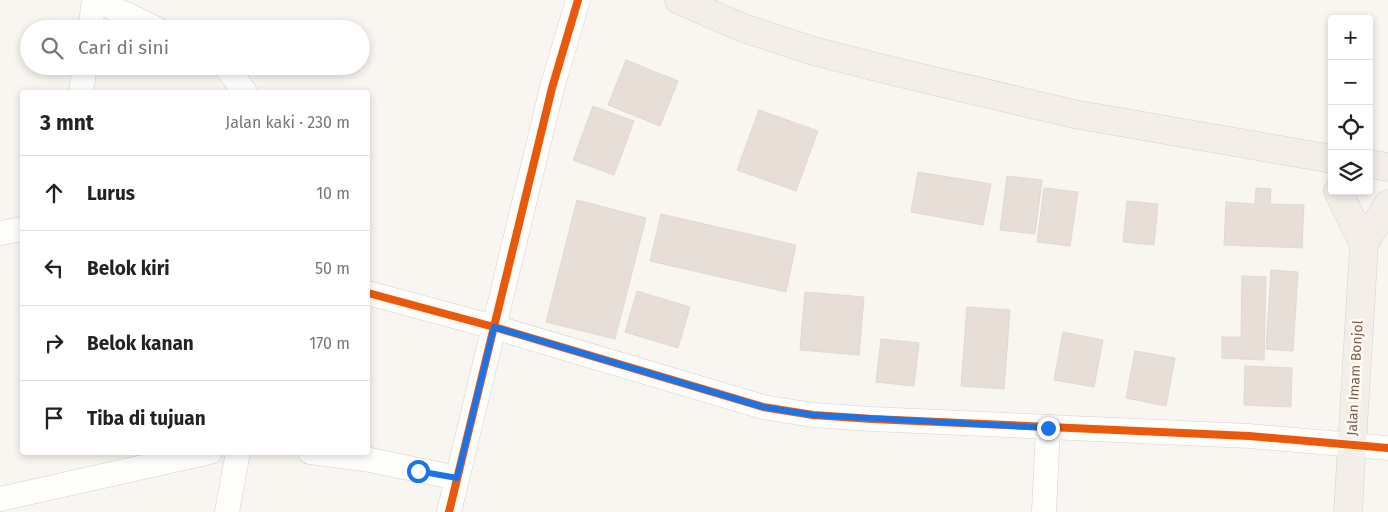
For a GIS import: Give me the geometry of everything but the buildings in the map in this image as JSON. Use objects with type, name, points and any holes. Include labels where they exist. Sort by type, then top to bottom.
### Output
[{"type":"main road","points":[[679,0],[743,28],[818,52],[892,71],[1074,114],[1328,164]]},
{"type":"main road","points":[[1373,165],[1388,167]]},
{"type":"main road","points":[[1340,195],[1364,244]]},
{"type":"main road","points":[[1364,244],[1388,204]]},
{"type":"main road","name":"Jalan Imam Bonjol","points":[[1348,512],[1364,244]]},
{"type":"street","points":[[92,20],[95,0],[138,20]]},
{"type":"street","points":[[449,512],[552,88],[578,0]]},
{"type":"street","points":[[81,90],[84,75]]},
{"type":"street","points":[[231,75],[243,90]]},
{"type":"street","points":[[0,233],[20,229]]},
{"type":"street","points":[[370,294],[494,327],[639,372],[763,407],[813,415],[1048,428],[1249,436],[1388,448]]},
{"type":"street","points":[[1044,512],[1048,428]]},
{"type":"street","points":[[0,499],[197,455]]},
{"type":"street","points":[[227,512],[237,455]]},
{"type":"street","points":[[334,455],[365,459],[457,478]]},
{"type":"cycle path","points":[[449,512],[552,88],[578,0]]},
{"type":"cycle path","points":[[370,294],[494,327],[763,407],[813,415],[1249,436],[1388,448]]},
{"type":"route","points":[[418,471],[457,478],[494,327],[713,394],[763,407],[813,415],[1048,428]]}]
